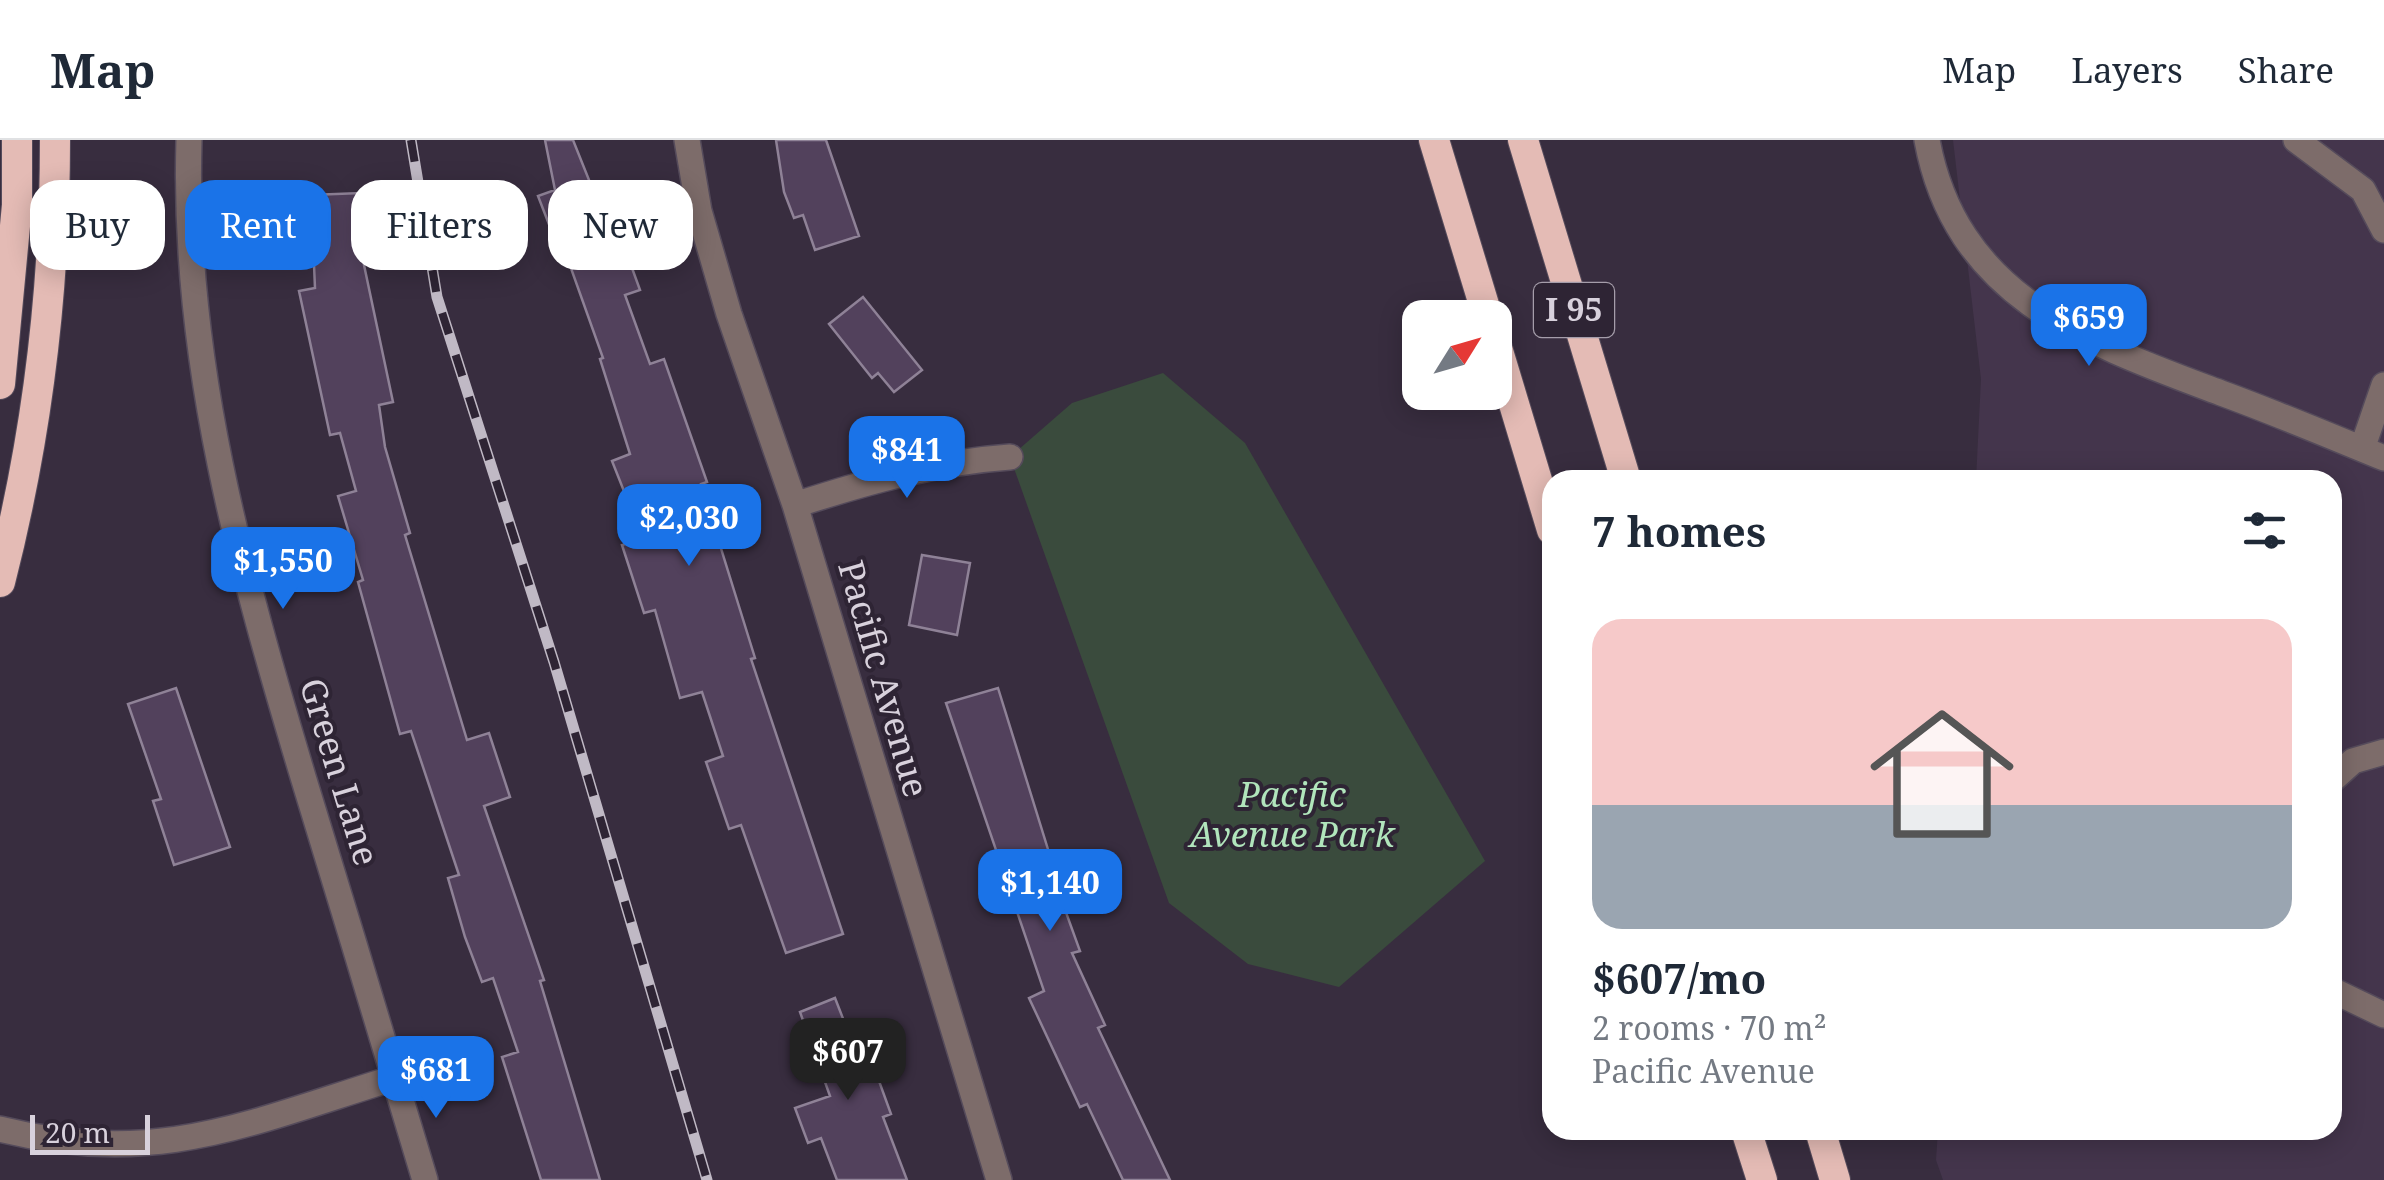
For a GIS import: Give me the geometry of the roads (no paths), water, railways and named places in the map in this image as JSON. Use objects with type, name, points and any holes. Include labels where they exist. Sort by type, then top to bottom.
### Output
[{"type":"highway","points":[[0,384],[15,242],[17,140]]},
{"type":"highway","points":[[0,582],[27,460],[40,376],[56,140]]},
{"type":"highway","name":"I 95","points":[[1434,140],[1483,300]]},
{"type":"highway","name":"I 95","points":[[1523,140],[1623,470]]},
{"type":"highway","name":"I 95","points":[[1512,397],[1542,497]]},
{"type":"highway","points":[[1749,1140],[1762,1180]]},
{"type":"highway","points":[[1823,1140],[1835,1180]]},
{"type":"street","name":"Green Lane","points":[[189,140],[196,323],[207,413],[238,554],[426,1180]]},
{"type":"street","name":"Pacific Avenue","points":[[687,140],[704,228],[795,505],[999,1180]]},
{"type":"street","points":[[1927,140],[1939,192],[1955,224],[1984,265],[2010,290],[2055,321],[2120,354],[2373,453],[2384,385]]},
{"type":"street","points":[[2296,140],[2363,190],[2384,230]]},
{"type":"street","points":[[795,505],[863,482],[961,460],[1010,457]]},
{"type":"street","points":[[2342,771],[2353,762],[2384,752]]},
{"type":"street","points":[[2342,995],[2384,1015]]},
{"type":"street","points":[[0,1129],[75,1144],[166,1144],[394,1078]]},
{"type":"railway","points":[[411,140],[437,297],[554,662],[707,1180]]},
{"type":"park label","name":"Pacific Avenue Park","points":[[1292,815]]}]
